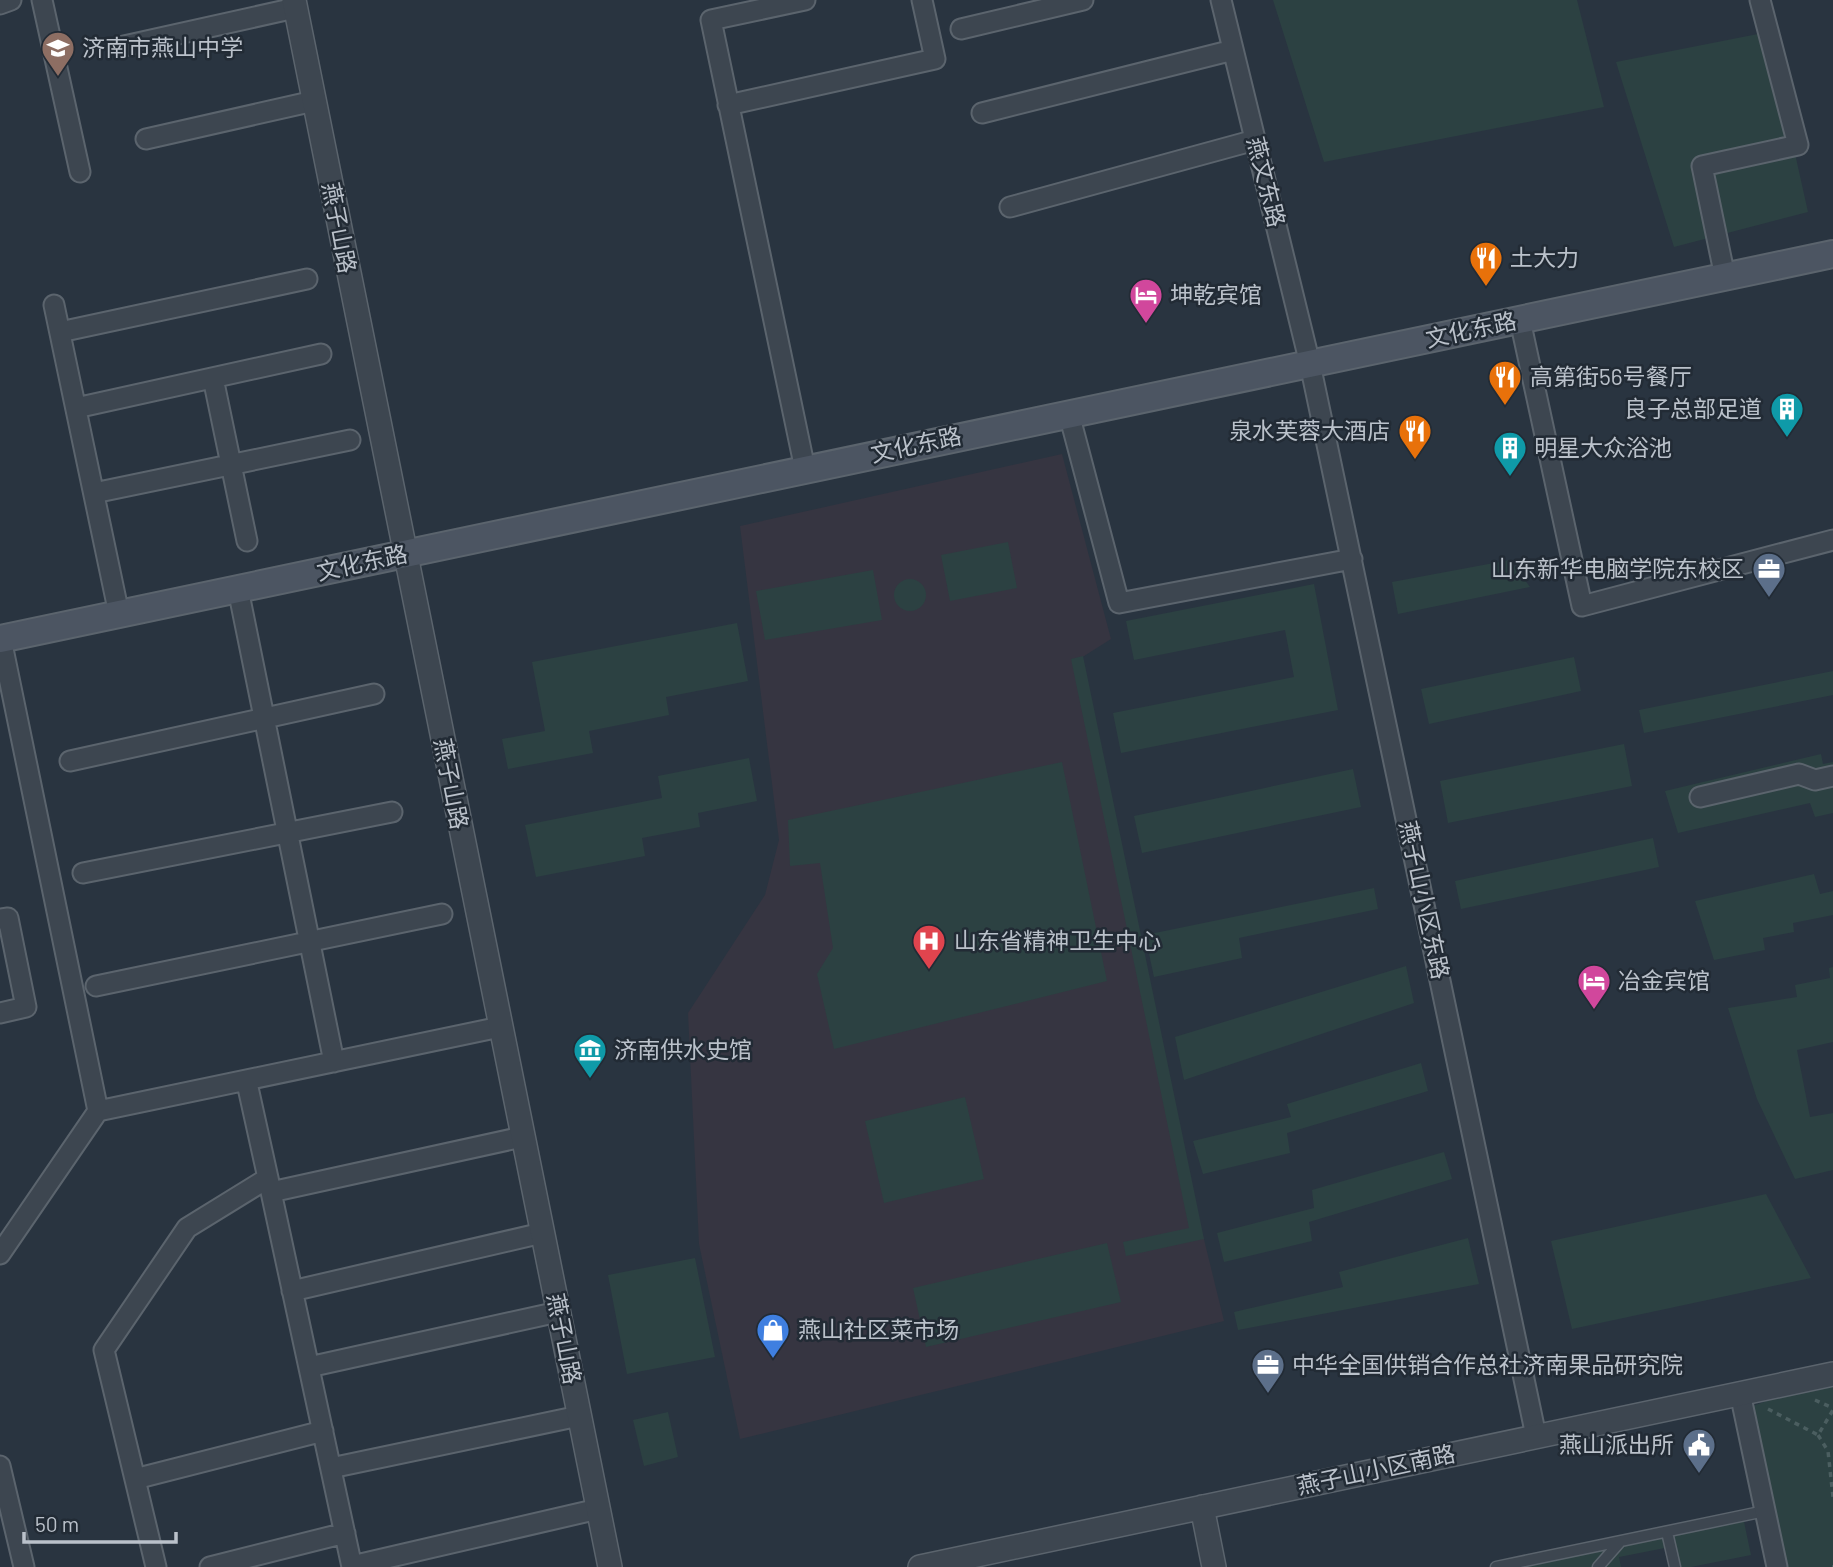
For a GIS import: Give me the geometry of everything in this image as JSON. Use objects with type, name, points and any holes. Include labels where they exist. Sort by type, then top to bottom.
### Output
[{"type":"main road","name":"文化东路","points":[[0,639],[1833,254]]},
{"type":"street","points":[[0,4],[13,0]]},
{"type":"street","points":[[42,0],[80,172]]},
{"type":"street","points":[[805,0],[711,20],[805,469]]},
{"type":"street","points":[[728,105],[935,60],[922,0]]},
{"type":"street","points":[[961,30],[1083,0]]},
{"type":"street","name":"燕文东路","points":[[1221,0],[1310,364]]},
{"type":"street","points":[[1725,277],[1703,166],[1798,145],[1760,0]]},
{"type":"street","points":[[124,46],[299,3]]},
{"type":"street","name":"燕子山路","points":[[299,3],[314,101],[411,553],[500,1027],[610,1567]]},
{"type":"street","name":"燕子山路","points":[[299,3],[623,1567]]},
{"type":"street","points":[[982,113],[1233,50]]},
{"type":"street","points":[[146,139],[314,101]]},
{"type":"street","points":[[1010,206],[1255,140]]},
{"type":"street","points":[[60,332],[307,279]]},
{"type":"street","points":[[54,305],[119,614]]},
{"type":"street","points":[[1520,320],[1582,606],[1833,540]]},
{"type":"street","points":[[76,408],[321,354]]},
{"type":"street","name":"燕子山小区东路","points":[[1310,364],[1536,1436]]},
{"type":"street","points":[[213,378],[247,541]]},
{"type":"street","points":[[1069,414],[1119,603],[1352,559]]},
{"type":"street","points":[[93,493],[350,440]]},
{"type":"street","points":[[238,589],[334,1062]]},
{"type":"street","points":[[0,639],[98,1111]]},
{"type":"street","points":[[70,761],[374,694]]},
{"type":"street","points":[[1700,797],[1799,774],[1815,780],[1833,776]]},
{"type":"street","points":[[83,873],[392,812]]},
{"type":"street","points":[[96,986],[442,914]]},
{"type":"street","points":[[0,919],[8,918],[26,1007],[0,1013]]},
{"type":"street","points":[[0,1254],[98,1111],[247,1083],[500,1027]]},
{"type":"street","points":[[247,1083],[352,1566],[598,1509]]},
{"type":"street","points":[[156,1567],[104,1350],[187,1228],[269,1185],[522,1137]]},
{"type":"street","points":[[292,1291],[542,1233]]},
{"type":"street","points":[[309,1367],[558,1312]]},
{"type":"street","name":"燕子山小区南路","points":[[920,1567],[1833,1374]]},
{"type":"street","points":[[1740,1393],[1777,1567]]},
{"type":"street","points":[[331,1468],[579,1416]]},
{"type":"street","points":[[135,1479],[323,1431]]},
{"type":"street","points":[[0,1466],[24,1567]]},
{"type":"street","points":[[1202,1507],[1213,1567]]},
{"type":"street","points":[[210,1567],[345,1533]]},
{"type":"lane","points":[[1496,1567],[1765,1511]]},
{"type":"lane","points":[[1667,1532],[1675,1567]]},
{"type":"lane","points":[[1598,1567],[1620,1542]]},
{"type":"path","points":[[1818,1435],[1833,1410]]},
{"type":"path","points":[[1776,1413],[1818,1435],[1828,1451],[1833,1497]]},
{"type":"shaded area","name":"山东省精神卫生中心","points":[[1062,454],[1111,639],[1081,658],[1162,1068],[1224,1321],[740,1439],[699,1244],[688,1013],[765,895],[779,840],[740,526]]},
{"type":"green space","points":[[1273,0],[1577,0],[1604,107],[1324,162]]},
{"type":"green space","points":[[1768,32],[1808,212],[1674,247],[1616,62]]},
{"type":"green space","points":[[1008,542],[1017,588],[950,601],[941,555]]},
{"type":"green space","points":[[1510,560],[1530,587],[1398,614],[1392,582]]},
{"type":"green space","points":[[873,570],[882,620],[765,640],[756,591]]},
{"type":"green space","points":[[910,579],[922,583],[926,595],[922,607],[910,611],[898,607],[894,595],[898,583]]},
{"type":"green space","points":[[1314,584],[1338,710],[1121,753],[1113,713],[1294,677],[1285,630],[1134,660],[1126,621]]},
{"type":"green space","points":[[737,623],[748,681],[666,697],[669,715],[589,731],[593,753],[508,769],[502,739],[545,731],[532,662]]},
{"type":"green space","points":[[1083,656],[1204,1239],[1126,1256],[1123,1242],[1189,1228],[1071,659]]},
{"type":"green space","points":[[1574,657],[1581,691],[1429,724],[1421,689]]},
{"type":"green space","points":[[1833,671],[1833,695],[1644,733],[1639,710]]},
{"type":"green space","points":[[1624,744],[1632,786],[1448,823],[1440,781]]},
{"type":"green space","points":[[1821,754],[1823,764],[1833,762],[1833,813],[1815,817],[1810,803],[1678,833],[1665,791]]},
{"type":"green space","points":[[749,758],[757,801],[698,813],[700,827],[642,838],[645,856],[536,877],[525,825],[662,798],[658,776]]},
{"type":"green space","points":[[1062,762],[1107,981],[834,1049],[817,974],[833,948],[820,863],[790,866],[788,820]]},
{"type":"green space","points":[[1353,769],[1361,807],[1142,853],[1134,816]]},
{"type":"green space","points":[[1653,838],[1659,867],[1461,909],[1455,881]]},
{"type":"green space","points":[[1814,874],[1820,894],[1833,891],[1833,915],[1793,923],[1794,932],[1763,938],[1765,950],[1714,960],[1695,901]]},
{"type":"green space","points":[[1374,888],[1378,909],[1239,938],[1242,958],[1154,977],[1145,935]]},
{"type":"green space","points":[[1406,966],[1414,1003],[1184,1080],[1175,1037]]},
{"type":"green space","points":[[1833,967],[1833,1042],[1797,1050],[1810,1117],[1833,1113],[1833,1170],[1795,1179],[1757,1099],[1728,1008],[1797,997],[1795,985],[1830,978],[1829,968]]},
{"type":"green space","points":[[1421,1063],[1428,1091],[1287,1133],[1290,1153],[1203,1174],[1193,1141],[1291,1117],[1287,1104]]},
{"type":"green space","points":[[965,1097],[984,1179],[884,1203],[865,1121]]},
{"type":"green space","points":[[1444,1152],[1452,1179],[1309,1222],[1312,1241],[1224,1262],[1217,1233],[1314,1208],[1312,1190]]},
{"type":"green space","points":[[1766,1194],[1811,1278],[1572,1329],[1551,1241]]},
{"type":"green space","points":[[1468,1238],[1479,1284],[1238,1330],[1234,1312],[1343,1287],[1339,1272]]},
{"type":"green space","points":[[1107,1243],[1121,1302],[926,1347],[913,1288]]},
{"type":"green space","points":[[695,1258],[715,1357],[627,1374],[608,1275]]},
{"type":"green space","points":[[1833,1385],[1833,1567],[1788,1567],[1753,1406],[1794,1391]]},
{"type":"green space","points":[[668,1412],[678,1457],[644,1466],[633,1420]]},
{"type":"green space","points":[[1743,1517],[1751,1555],[1691,1567],[1669,1567],[1665,1548],[1619,1557],[1621,1567],[1496,1567]]},
{"type":"place","name":"济南市燕山中学","points":[[58,78]]},
{"type":"place","name":"土大力","points":[[1486,288]]},
{"type":"place","name":"坤乾宾馆","points":[[1146,325]]},
{"type":"place","name":"高第街56号餐厅","points":[[1505,407]]},
{"type":"place","name":"良子总部足道","points":[[1787,439]]},
{"type":"place","name":"泉水芙蓉大酒店","points":[[1415,461]]},
{"type":"place","name":"明星大众浴池","points":[[1510,478]]},
{"type":"place","name":"山东新华电脑学院东校区","points":[[1769,599]]},
{"type":"place","name":"山东省精神卫生中心","points":[[929,971]]},
{"type":"place","name":"冶金宾馆","points":[[1594,1011]]},
{"type":"place","name":"济南供水史馆","points":[[590,1080]]},
{"type":"place","name":"燕山社区菜市场","points":[[773,1360]]},
{"type":"place","name":"中华全国供销合作总社济南果品研究院","points":[[1268,1395]]},
{"type":"place","name":"燕山派出所","points":[[1699,1475]]}]
